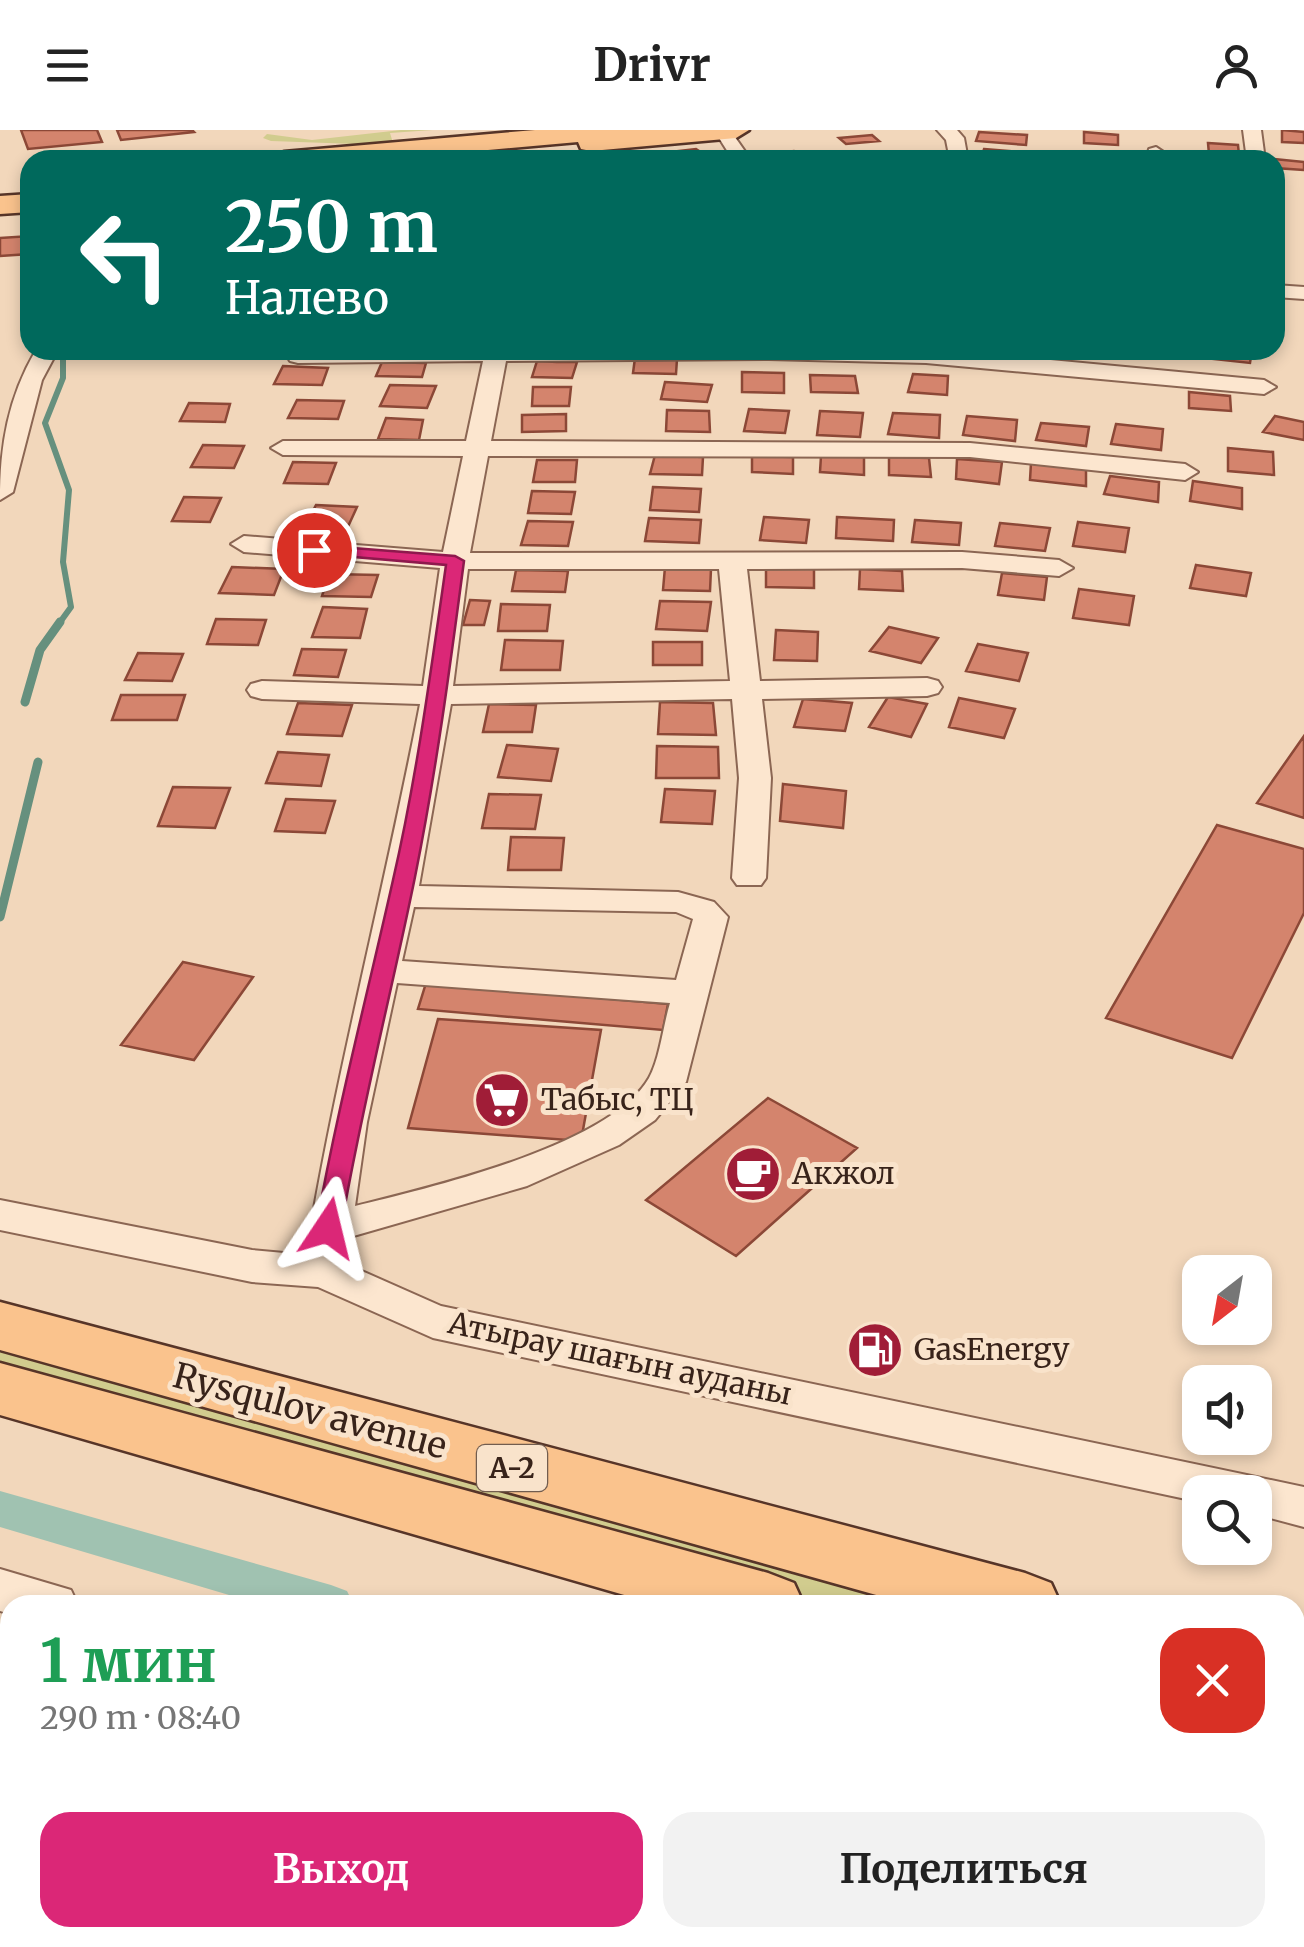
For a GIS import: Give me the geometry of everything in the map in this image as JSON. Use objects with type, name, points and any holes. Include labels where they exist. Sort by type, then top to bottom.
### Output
[{"type":"main road","points":[[397,150],[613,131]]},
{"type":"main road","points":[[513,150],[729,131]]},
{"type":"main road","name":"Rysqulov avenue","points":[[0,1326],[988,1595]]},
{"type":"main road","name":"Rysqulov avenue","points":[[0,1389],[732,1595]]},
{"type":"street","points":[[0,492],[4,465],[30,380],[41,360]]},
{"type":"street","points":[[324,1272],[347,1122],[400,896],[437,695],[455,561],[494,360]]},
{"type":"street","points":[[993,360],[1264,387]]},
{"type":"street","points":[[283,448],[970,450],[1186,472]]},
{"type":"street","points":[[244,544],[455,561],[962,560],[1059,568]]},
{"type":"street","points":[[732,559],[755,778],[750,878]]},
{"type":"street","points":[[262,690],[437,695],[927,688]]},
{"type":"street","points":[[328,1228],[494,1183],[620,1129],[652,1104],[667,1082],[711,917],[702,909],[678,902],[400,896]]},
{"type":"street","points":[[382,970],[691,993]]},
{"type":"street","name":"Атырау шағын ауданы","points":[[0,1215],[252,1266],[324,1272],[433,1321],[1182,1479]]},
{"type":"street","points":[[1272,1499],[1304,1507]]},
{"type":"shaded area","points":[[401,130],[433,130],[390,133],[393,143],[384,145],[263,138],[267,134],[312,140]]},
{"type":"shaded area","points":[[0,1346],[903,1595],[780,1595],[0,1377]]},
{"type":"building","points":[[21,130],[97,130],[102,142],[28,149]]},
{"type":"building","points":[[117,130],[192,130],[194,132],[121,140]]},
{"type":"building","points":[[1282,130],[1304,132],[1304,143],[1282,142]]},
{"type":"building","points":[[979,132],[1027,135],[1026,145],[976,141]]},
{"type":"building","points":[[1084,132],[1118,135],[1118,145],[1084,143]]},
{"type":"building","points":[[872,135],[879,141],[846,144],[839,138]]},
{"type":"building","points":[[1208,143],[1238,145],[1238,150],[1209,150]]},
{"type":"building","points":[[1285,160],[1304,162],[1304,170],[1285,169]]},
{"type":"building","points":[[20,237],[20,255],[0,256],[0,238]]},
{"type":"building","points":[[635,360],[677,360],[676,374],[633,373]]},
{"type":"building","points":[[537,361],[577,362],[572,378],[532,377]]},
{"type":"building","points":[[382,362],[426,363],[422,377],[376,376]]},
{"type":"building","points":[[283,366],[328,368],[322,385],[274,384]]},
{"type":"building","points":[[742,372],[784,373],[784,393],[742,392]]},
{"type":"building","points":[[913,374],[948,376],[947,395],[908,392]]},
{"type":"building","points":[[810,375],[855,376],[858,393],[811,392]]},
{"type":"building","points":[[665,382],[712,385],[707,402],[661,399]]},
{"type":"building","points":[[390,385],[436,386],[427,408],[380,406]]},
{"type":"building","points":[[533,387],[571,387],[569,406],[532,406]]},
{"type":"building","points":[[1189,392],[1230,396],[1231,411],[1189,408]]},
{"type":"building","points":[[297,400],[344,401],[338,419],[288,418]]},
{"type":"building","points":[[189,403],[230,404],[225,422],[180,421]]},
{"type":"building","points":[[749,409],[789,411],[785,433],[744,431]]},
{"type":"building","points":[[667,410],[709,411],[710,432],[666,431]]},
{"type":"building","points":[[820,411],[863,413],[860,437],[817,435]]},
{"type":"building","points":[[893,413],[940,415],[939,438],[888,434]]},
{"type":"building","points":[[566,414],[566,431],[522,432],[522,415]]},
{"type":"building","points":[[967,416],[1017,420],[1015,441],[963,435]]},
{"type":"building","points":[[1275,416],[1304,422],[1304,440],[1263,432]]},
{"type":"building","points":[[386,418],[423,420],[419,440],[378,439]]},
{"type":"building","points":[[1041,423],[1089,427],[1086,446],[1036,440]]},
{"type":"building","points":[[1116,424],[1163,429],[1161,450],[1111,444]]},
{"type":"building","points":[[203,445],[244,446],[234,468],[191,467]]},
{"type":"building","points":[[1228,448],[1273,452],[1274,475],[1228,471]]},
{"type":"building","points":[[655,455],[703,457],[702,475],[650,474]]},
{"type":"building","points":[[752,456],[793,457],[793,474],[752,472]]},
{"type":"building","points":[[821,456],[864,457],[864,475],[820,472]]},
{"type":"building","points":[[889,457],[929,458],[931,477],[889,475]]},
{"type":"building","points":[[957,459],[1002,462],[999,484],[956,479]]},
{"type":"building","points":[[537,460],[577,460],[575,482],[533,482]]},
{"type":"building","points":[[293,462],[336,463],[328,484],[284,483]]},
{"type":"building","points":[[1031,463],[1086,469],[1086,486],[1030,480]]},
{"type":"building","points":[[1110,476],[1159,482],[1158,502],[1104,494]]},
{"type":"building","points":[[1193,481],[1242,488],[1242,509],[1190,501]]},
{"type":"building","points":[[653,487],[701,489],[699,512],[650,510]]},
{"type":"building","points":[[532,491],[575,492],[571,514],[528,513]]},
{"type":"building","points":[[184,497],[221,498],[210,522],[172,521]]},
{"type":"building","points":[[316,505],[357,507],[346,531],[304,528]]},
{"type":"building","points":[[764,517],[809,520],[806,543],[760,540]]},
{"type":"building","points":[[837,517],[894,520],[893,541],[836,538]]},
{"type":"building","points":[[649,518],[701,520],[699,543],[645,541]]},
{"type":"building","points":[[915,520],[961,523],[959,545],[912,542]]},
{"type":"building","points":[[528,521],[573,522],[568,546],[521,545]]},
{"type":"building","points":[[1078,522],[1129,528],[1125,552],[1073,546]]},
{"type":"building","points":[[1000,523],[1050,528],[1045,551],[995,546]]},
{"type":"building","points":[[1196,565],[1251,573],[1246,596],[1190,588]]},
{"type":"building","points":[[766,566],[814,567],[814,588],[766,587]]},
{"type":"building","points":[[232,567],[284,569],[274,595],[219,593]]},
{"type":"building","points":[[665,567],[711,569],[710,591],[663,590]]},
{"type":"building","points":[[860,569],[902,571],[903,591],[859,589]]},
{"type":"building","points":[[516,570],[568,571],[565,592],[512,591]]},
{"type":"building","points":[[1002,573],[1047,577],[1044,600],[998,595]]},
{"type":"building","points":[[329,574],[378,575],[371,597],[322,596]]},
{"type":"building","points":[[1079,589],[1134,596],[1129,625],[1073,618]]},
{"type":"building","points":[[470,600],[490,601],[484,625],[463,625]]},
{"type":"building","points":[[660,601],[711,602],[707,631],[656,629]]},
{"type":"building","points":[[501,604],[550,605],[547,631],[498,631]]},
{"type":"building","points":[[323,607],[367,609],[360,638],[312,637]]},
{"type":"building","points":[[216,619],[266,620],[258,645],[207,644]]},
{"type":"building","points":[[889,627],[938,638],[921,663],[870,651]]},
{"type":"building","points":[[776,630],[818,632],[817,661],[774,660]]},
{"type":"building","points":[[505,640],[563,641],[560,670],[501,670]]},
{"type":"building","points":[[653,642],[702,642],[702,665],[653,665]]},
{"type":"building","points":[[978,644],[1028,653],[1019,681],[966,671]]},
{"type":"building","points":[[302,649],[346,650],[338,677],[294,675]]},
{"type":"building","points":[[138,653],[183,654],[172,681],[125,680]]},
{"type":"building","points":[[121,695],[185,695],[177,720],[112,720]]},
{"type":"building","points":[[888,697],[927,704],[911,737],[869,727]]},
{"type":"building","points":[[959,698],[1015,709],[1004,738],[949,727]]},
{"type":"building","points":[[803,699],[852,703],[845,731],[794,727]]},
{"type":"building","points":[[660,702],[713,703],[716,735],[658,734]]},
{"type":"building","points":[[298,703],[352,705],[342,736],[287,734]]},
{"type":"building","points":[[489,704],[536,705],[532,732],[483,732]]},
{"type":"building","points":[[1304,736],[1304,818],[1257,803]]},
{"type":"building","points":[[507,745],[558,749],[551,781],[498,777]]},
{"type":"building","points":[[657,746],[718,747],[719,778],[656,778]]},
{"type":"building","points":[[278,752],[329,755],[321,786],[266,783]]},
{"type":"building","points":[[783,784],[846,791],[843,828],[780,821]]},
{"type":"building","points":[[173,787],[230,788],[215,828],[158,826]]},
{"type":"building","points":[[665,789],[715,791],[712,824],[661,822]]},
{"type":"building","points":[[489,794],[541,795],[535,829],[482,828]]},
{"type":"building","points":[[286,799],[335,801],[325,833],[275,831]]},
{"type":"building","points":[[1217,825],[1304,849],[1304,913],[1232,1058],[1106,1018]]},
{"type":"building","points":[[511,837],[564,838],[561,870],[508,870]]},
{"type":"building","points":[[183,962],[253,977],[194,1060],[121,1045]]},
{"type":"building","points":[[426,983],[668,1004],[663,1030],[418,1009]]},
{"type":"building","name":"Табыс, ТЦ","points":[[438,1019],[601,1030],[581,1141],[408,1128]]},
{"type":"building","name":"Акжол","points":[[768,1098],[857,1148],[736,1256],[646,1200]]},
{"type":"waterway","points":[[58,625],[71,607],[63,562],[69,490],[45,423],[63,378],[63,360]]},
{"type":"waterway","points":[[25,702],[40,650],[60,622]]},
{"type":"waterway","points":[[0,917],[38,762]]},
{"type":"waterway","points":[[0,1509],[297,1595]]},
{"type":"place","name":"Табыс, ТЦ","points":[[502,1100]]},
{"type":"place","name":"Акжол","points":[[753,1174]]},
{"type":"place","name":"GasEnergy","points":[[875,1350]]},
{"type":"route","points":[[314,550],[455,561],[437,695],[404,876],[347,1122],[328,1228]]}]
